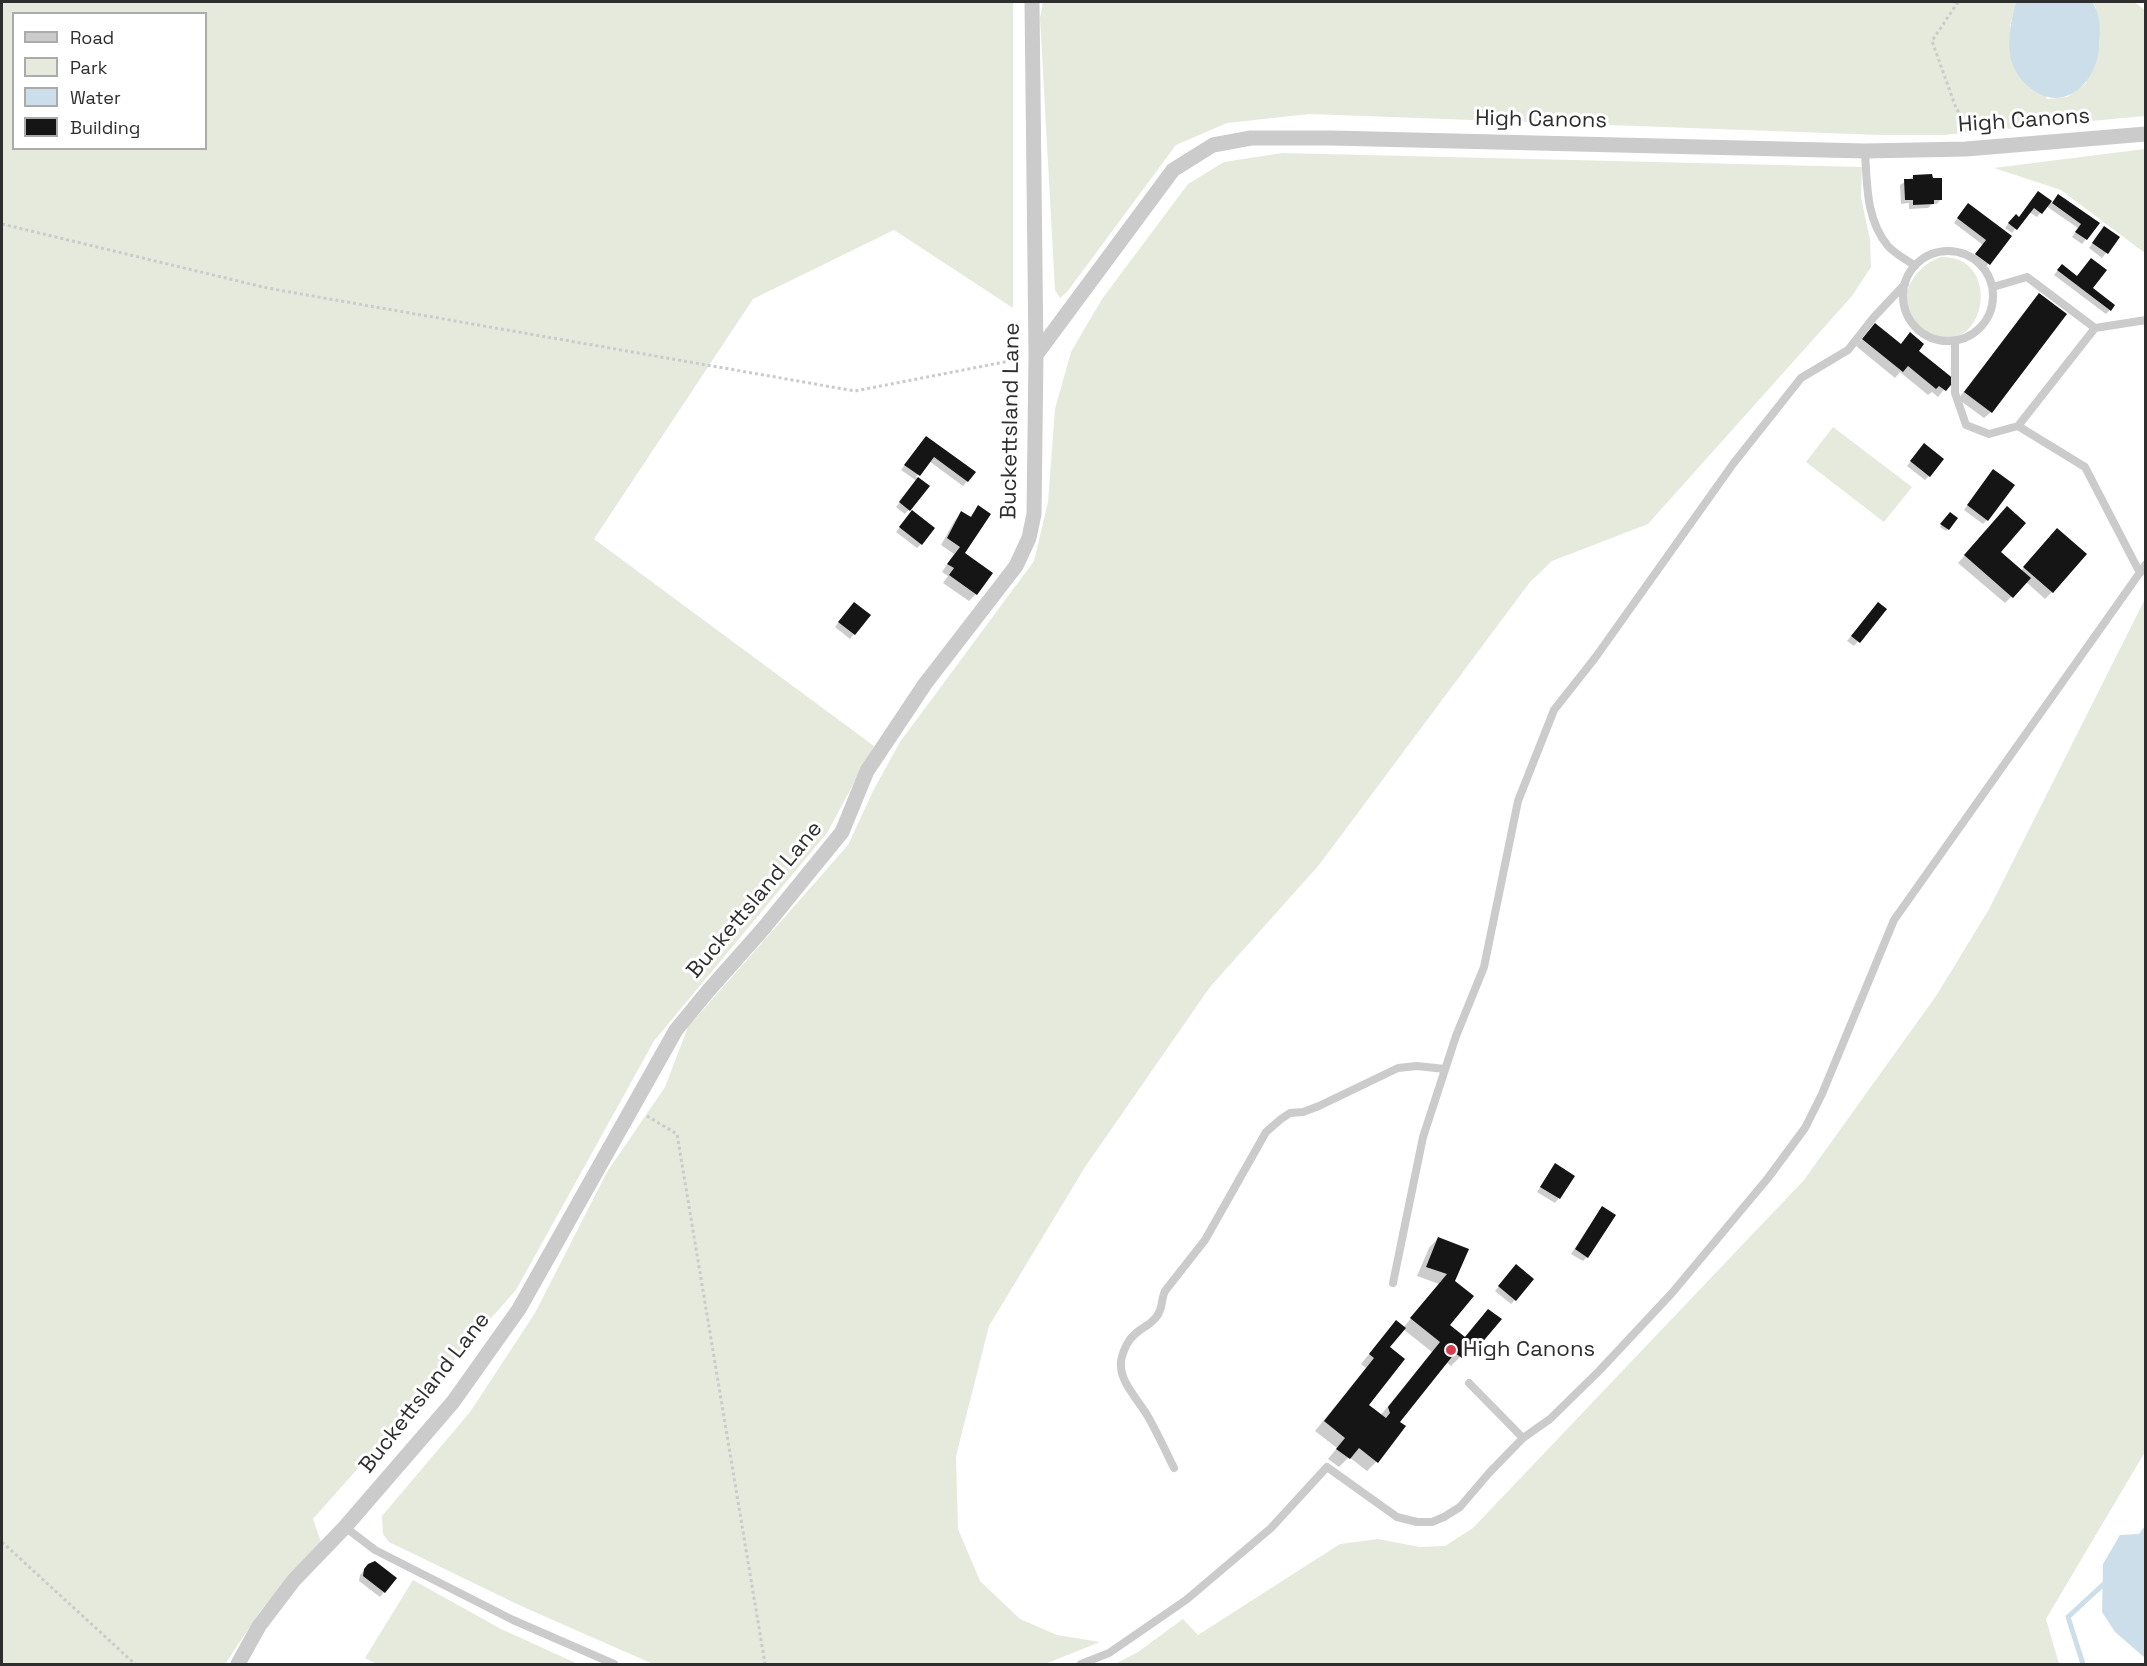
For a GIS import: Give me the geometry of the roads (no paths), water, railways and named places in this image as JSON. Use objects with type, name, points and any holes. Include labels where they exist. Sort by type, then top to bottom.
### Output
[{"type":"street","name":"Buckettsland Lane","points":[[238,1665],[259,1626],[294,1580],[345,1527],[453,1402],[519,1309],[676,1030],[842,832],[867,771],[925,684],[1016,566],[1029,538],[1034,514],[1036,356],[1032,2]]},
{"type":"street","name":"High Canons","points":[[1036,356],[1173,170],[1214,145],[1251,138],[1331,138],[1865,151],[1981,147],[2145,134]]},
{"type":"lane","points":[[1865,151],[1869,205],[1875,228],[1890,248],[1915,266]]},
{"type":"lane","points":[[1944,251],[1965,254],[1983,267],[1993,287],[1992,308],[1982,327],[1963,339],[1941,342],[1921,333],[1907,317],[1902,295],[1905,284],[1908,274],[1923,258],[1944,251]]},
{"type":"lane","points":[[1993,287],[2027,277],[2095,328]]},
{"type":"lane","points":[[1393,1283],[1423,1137],[1456,1036],[1484,967],[1518,801],[1554,710],[1595,658],[1733,464],[1801,378],[1848,350],[1874,317],[1905,284]]},
{"type":"lane","points":[[1955,340],[1955,393],[1966,425],[1989,434],[2018,426],[2095,328],[2145,320]]},
{"type":"lane","points":[[2018,426],[2085,467],[2139,573]]},
{"type":"lane","points":[[1081,1665],[1109,1653],[1186,1600],[1271,1528],[1327,1467],[1396,1517],[1417,1522],[1432,1522],[1460,1508],[1489,1473],[1523,1438],[1558,1411],[1599,1371],[1672,1293],[1768,1178],[1805,1128],[1822,1094],[1894,920],[2145,564]]},
{"type":"lane","points":[[1174,1468],[1146,1413],[1124,1378],[1120,1367],[1123,1354],[1137,1330],[1154,1320],[1159,1314],[1165,1291],[1205,1240],[1266,1132],[1290,1113],[1304,1112],[1319,1106],[1398,1068],[1417,1066],[1445,1069]]},
{"type":"lane","points":[[1469,1383],[1523,1438]]},
{"type":"lane","points":[[345,1527],[375,1550],[513,1620],[614,1665]]},
{"type":"water","points":[[2016,2],[2092,2],[2099,21],[2098,55],[2088,78],[2074,92],[2056,98],[2046,97],[2032,89],[2018,74],[2011,60],[2009,45]]},
{"type":"water","points":[[2145,1526],[2145,1658],[2115,1632],[2102,1612],[2103,1564],[2120,1535],[2139,1534]]},
{"type":"waterway","points":[[2083,1664],[2068,1617],[2107,1581]]},
{"type":"place","name":"High Canons","points":[[1451,1350]]}]
